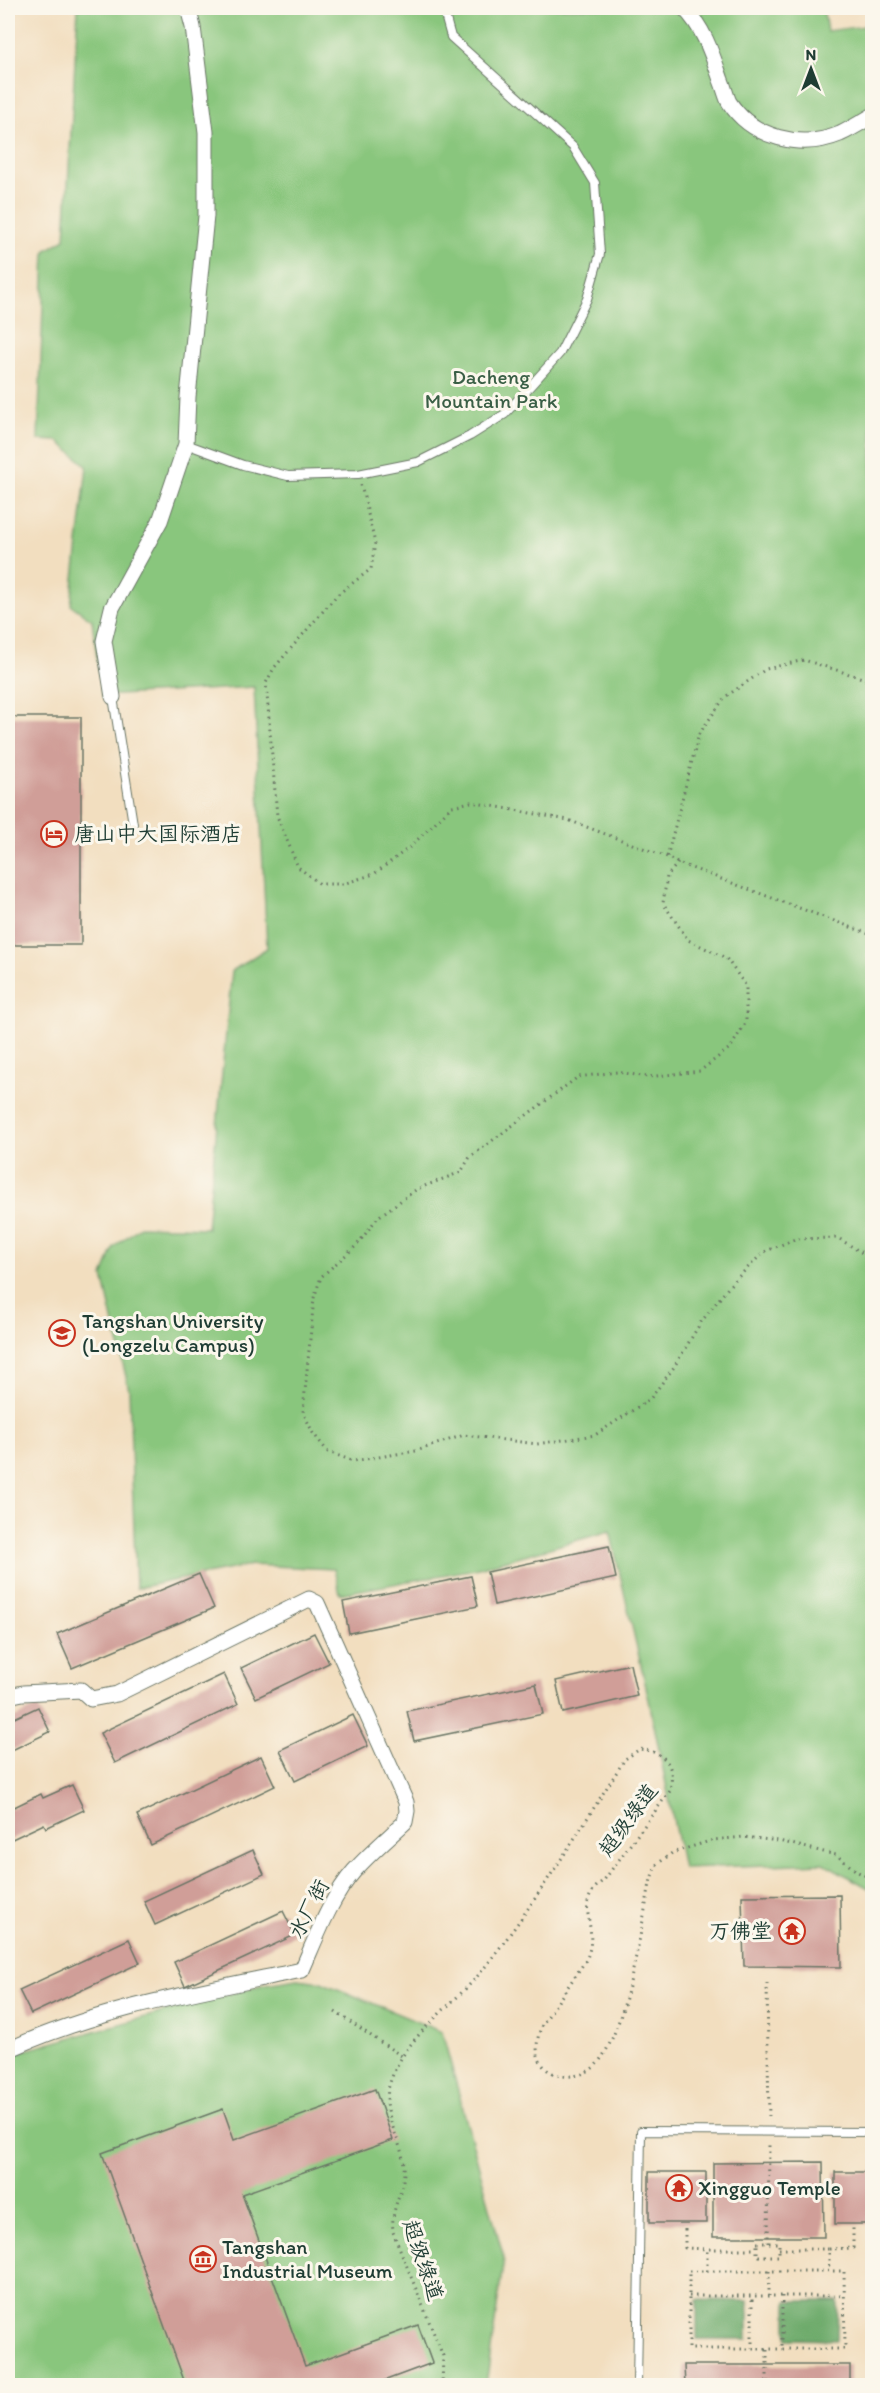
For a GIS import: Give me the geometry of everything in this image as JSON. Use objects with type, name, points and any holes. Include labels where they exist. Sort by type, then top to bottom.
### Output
[{"type":"street","points":[[113,697],[104,641],[112,608],[160,521],[186,444],[188,397],[206,216],[206,132],[193,27],[188,8]]},
{"type":"street","points":[[684,8],[705,36],[729,101],[746,122],[763,132],[793,141],[818,140],[840,134],[873,116]]},
{"type":"street","name":"水厂街","points":[[8,1696],[81,1690],[92,1699],[117,1694],[309,1599],[317,1603],[407,1811],[405,1822],[354,1871],[345,1883],[322,1925],[302,1970],[135,2006],[33,2038],[8,2050]]},
{"type":"lane","points":[[186,444],[243,465],[288,476],[358,474],[418,462],[470,436],[505,414],[560,353],[587,299],[600,254],[595,183],[573,147],[451,37],[443,8]]},
{"type":"lane","points":[[113,697],[133,824]]},
{"type":"lane","points":[[637,2385],[641,2132],[873,2132]]},
{"type":"path","points":[[358,474],[375,543],[371,569],[337,595],[274,668],[266,683],[277,816],[298,867],[320,884],[343,884],[374,874],[410,847],[452,806],[471,801],[568,820],[873,935]]},
{"type":"path","points":[[668,857],[699,734],[725,697],[766,669],[804,660],[873,681]]},
{"type":"path","points":[[678,863],[668,876],[663,903],[688,940],[726,958],[746,986],[746,1022],[731,1047],[700,1071],[648,1077],[616,1072],[578,1077],[470,1157],[461,1172],[417,1189],[378,1217],[357,1245],[321,1277],[314,1298],[303,1412],[313,1433],[328,1452],[353,1461],[416,1451],[464,1435],[537,1444],[595,1435],[650,1399],[674,1367],[701,1322],[731,1284],[764,1252],[795,1239],[838,1238],[873,1259]]},
{"type":"path","name":"超级绿道","points":[[442,2385],[443,2356],[393,2232],[392,2219],[404,2178],[404,2163],[388,2110],[389,2085],[415,2037],[484,1969],[528,1910],[625,1759],[640,1749],[655,1752],[666,1760],[673,1774],[670,1791],[604,1880],[592,1888],[587,1898],[592,1938],[591,1949],[542,2025],[537,2037],[537,2051],[542,2065],[552,2072],[563,2077],[581,2075],[594,2067],[603,2055],[628,1991],[651,1879],[656,1865],[672,1853],[714,1840],[744,1837],[779,1841],[836,1855],[858,1872],[873,1879]]},
{"type":"path","points":[[767,1983],[768,2243]]},
{"type":"path","points":[[335,2012],[404,2057]]},
{"type":"path","points":[[779,2249],[853,2248],[853,2228]]},
{"type":"path","points":[[685,2229],[685,2248],[757,2249]]},
{"type":"path","points":[[757,2243],[779,2243],[779,2256],[757,2256],[757,2249],[757,2243]]},
{"type":"path","points":[[706,2249],[706,2271]]},
{"type":"path","points":[[829,2249],[829,2271]]},
{"type":"path","points":[[689,2271],[706,2271],[844,2271],[845,2349],[689,2349],[689,2271]]},
{"type":"path","points":[[769,2271],[769,2296]]},
{"type":"path","points":[[689,2295],[844,2296]]},
{"type":"path","points":[[752,2296],[752,2349]]},
{"type":"path","points":[[782,2296],[782,2349]]},
{"type":"path","points":[[767,2349],[767,2385]]},
{"type":"green space","name":"Dacheng Mountain Park","points":[[78,8],[823,8],[827,31],[872,25],[872,1890],[824,1863],[683,1868],[649,1700],[610,1531],[475,1569],[340,1594],[334,1569],[251,1565],[136,1588],[129,1390],[103,1276],[114,1247],[141,1226],[207,1228],[232,971],[267,948],[254,687],[102,696],[92,620],[71,605],[87,466],[58,441],[38,440],[45,251],[65,239]]},
{"type":"green space","name":"Tangshan Industrial Museum","points":[[298,1979],[321,1982],[442,2032],[504,2258],[486,2385],[8,2386],[8,2055],[265,1984]]},
{"type":"green space","points":[[697,2300],[748,2301],[748,2339],[697,2339]]},
{"type":"green space","points":[[787,2301],[838,2301],[837,2340],[787,2339]]},
{"type":"building","name":"唐山中大国际酒店","points":[[8,717],[81,717],[81,945],[8,945]]},
{"type":"building","points":[[609,1546],[616,1578],[494,1605],[487,1572]]},
{"type":"building","points":[[199,1574],[214,1608],[72,1668],[57,1634]]},
{"type":"building","points":[[471,1576],[478,1606],[349,1633],[343,1602]]},
{"type":"building","points":[[314,1633],[329,1663],[256,1698],[241,1668]]},
{"type":"building","points":[[630,1664],[637,1696],[563,1713],[556,1681]]},
{"type":"building","points":[[224,1674],[238,1704],[115,1763],[100,1733]]},
{"type":"building","points":[[536,1684],[543,1714],[414,1741],[407,1711]]},
{"type":"building","points":[[38,1707],[50,1732],[12,1750],[10,1746],[8,1747],[8,1721]]},
{"type":"building","points":[[353,1715],[368,1746],[295,1781],[280,1750]]},
{"type":"building","points":[[261,1756],[275,1786],[151,1845],[137,1815]]},
{"type":"building","points":[[72,1785],[84,1810],[46,1828],[44,1824],[8,1841],[8,1810],[41,1794],[43,1798]]},
{"type":"building","points":[[253,1850],[264,1874],[155,1925],[144,1901]]},
{"type":"building","name":"万佛堂","points":[[840,1895],[841,1967],[744,1966],[742,1896]]},
{"type":"building","points":[[283,1911],[295,1935],[185,1986],[174,1962]]},
{"type":"building","points":[[129,1939],[140,1963],[31,2014],[19,1990]]},
{"type":"building","name":"Tangshan Industrial Museum","points":[[375,2089],[393,2140],[242,2194],[305,2366],[418,2325],[432,2363],[370,2386],[186,2386],[102,2153],[223,2109],[234,2140]]},
{"type":"building","points":[[823,2162],[824,2237],[713,2237],[713,2163]]},
{"type":"building","points":[[649,2172],[706,2172],[706,2223],[649,2223]]},
{"type":"building","points":[[835,2172],[872,2172],[872,2224],[835,2224]]},
{"type":"building","points":[[684,2365],[850,2365],[850,2386],[685,2386]]},
{"type":"place","name":"唐山中大国际酒店","points":[[54,834]]},
{"type":"place","name":"Tangshan University (Longzelu Campus)","points":[[62,1333]]},
{"type":"place","name":"万佛堂","points":[[792,1931]]},
{"type":"place","name":"Xingguo Temple","points":[[679,2188]]},
{"type":"place","name":"Tangshan Industrial Museum","points":[[203,2259]]}]
